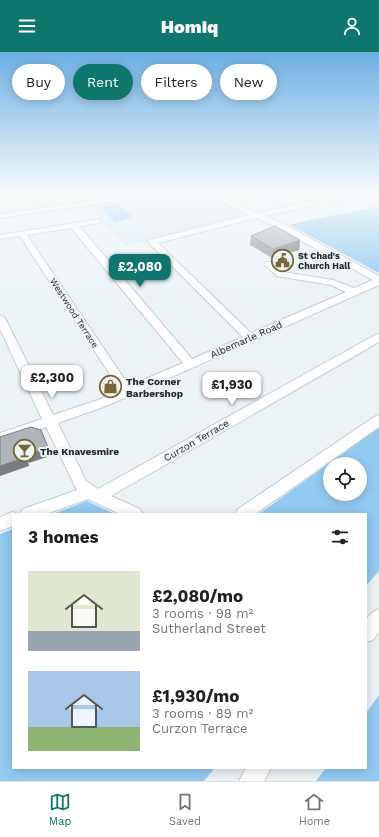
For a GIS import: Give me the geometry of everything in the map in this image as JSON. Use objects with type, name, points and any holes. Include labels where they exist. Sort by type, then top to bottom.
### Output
[{"type":"street","points":[[0,237],[67,226]]},
{"type":"street","points":[[74,226],[190,364]]},
{"type":"street","points":[[214,226],[152,242],[250,338]]},
{"type":"street","points":[[281,226],[379,281]]},
{"type":"street","name":"Westwood Terrace","points":[[22,234],[127,392]]},
{"type":"street","points":[[269,264],[280,274],[333,283],[354,292]]},
{"type":"street","name":"Albemarle Road","points":[[0,438],[102,403],[379,281]]},
{"type":"street","points":[[0,318],[77,479],[93,494],[133,513]]},
{"type":"street","name":"Curzon Terrace","points":[[31,513],[93,494],[379,336]]},
{"type":"street","points":[[244,513],[379,420]]},
{"type":"street","points":[[0,524],[12,520]]},
{"type":"street","points":[[367,632],[379,618]]},
{"type":"street","points":[[250,781],[259,769]]},
{"type":"shaded area","points":[[106,226],[204,226],[125,246]]},
{"type":"shaded area","points":[[292,226],[379,226],[379,273]]},
{"type":"shaded area","points":[[379,427],[379,571],[367,585],[367,513],[260,513],[323,468],[323,501],[367,501],[367,457],[338,457]]},
{"type":"shaded area","points":[[87,501],[113,513],[56,513]]},
{"type":"shaded area","points":[[12,529],[12,769],[214,769],[204,781],[0,781],[0,534]]},
{"type":"shaded area","points":[[379,695],[379,781],[316,781],[325,769],[367,769],[367,712]]},
{"type":"building","points":[[275,226],[300,240],[273,249],[251,236]]},
{"type":"building","name":"The Knavesmire","points":[[31,427],[41,430],[48,447],[26,455],[27,457],[0,466],[0,437]]},
{"type":"place","name":"St Chad's Church Hall","points":[[283,261]]},
{"type":"place","name":"The Corner Barbershop","points":[[110,387]]},
{"type":"place","name":"The Knavesmire","points":[[24,451]]}]
